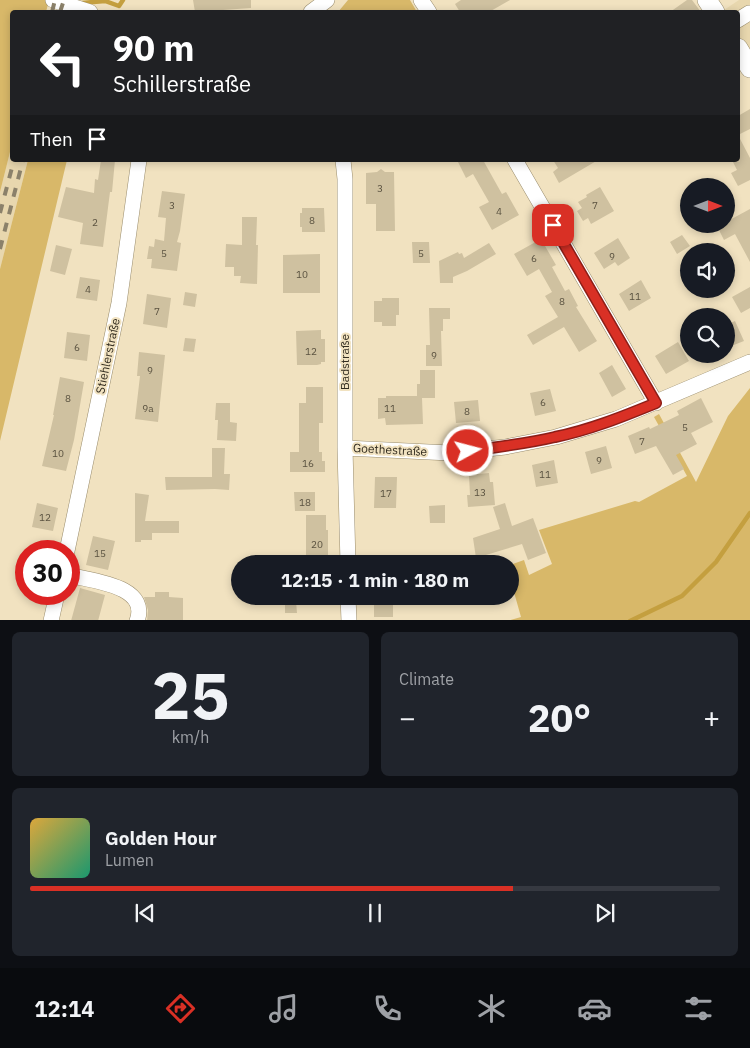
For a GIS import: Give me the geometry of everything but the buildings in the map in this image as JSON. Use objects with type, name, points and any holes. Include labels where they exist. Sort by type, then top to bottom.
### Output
[{"type":"main road","points":[[740,51],[750,68]]},
{"type":"street","points":[[53,0],[84,10]]},
{"type":"street","points":[[314,10],[326,4]]},
{"type":"street","name":"Stiehlerstraße","points":[[69,540],[119,303],[139,162]]},
{"type":"street","name":"Badstraße","points":[[342,162],[345,179],[345,448],[348,555]]},
{"type":"street","points":[[516,162],[656,403]]},
{"type":"street","name":"Goethestraße","points":[[345,448],[450,453],[556,437],[616,419],[750,362]]},
{"type":"street","points":[[80,577],[121,588],[133,596],[137,601],[139,615],[137,620]]},
{"type":"street","points":[[51,620],[54,605]]},
{"type":"street","points":[[348,605],[348,620]]},
{"type":"shaded area","points":[[0,0],[49,0],[46,10],[10,10],[10,152],[0,192]]},
{"type":"shaded area","points":[[348,0],[410,0],[416,10],[340,10]]},
{"type":"shaded area","points":[[739,0],[750,0],[750,56],[740,40],[740,10],[724,10]]},
{"type":"shaded area","points":[[10,152],[10,162],[27,162],[0,269],[0,192]]},
{"type":"shaded area","points":[[27,162],[67,162],[0,441],[0,269]]},
{"type":"shaded area","points":[[750,388],[750,620],[510,620],[521,617],[518,605],[519,562],[524,560],[529,575],[552,564],[539,530],[635,501],[639,502],[687,476],[654,417],[659,414],[696,482],[728,416]]},
{"type":"waterway","points":[[82,3],[105,1],[119,6],[123,0]]},
{"type":"waterway","points":[[632,620],[682,596],[716,562],[750,513]]},
{"type":"railway","points":[[52,10],[55,0]]},
{"type":"railway","points":[[61,10],[64,0]]},
{"type":"railway","points":[[0,213],[13,162]]},
{"type":"railway","points":[[0,249],[22,162]]},
{"type":"route","points":[[468,451],[556,437],[616,419],[656,403],[553,225]]}]
